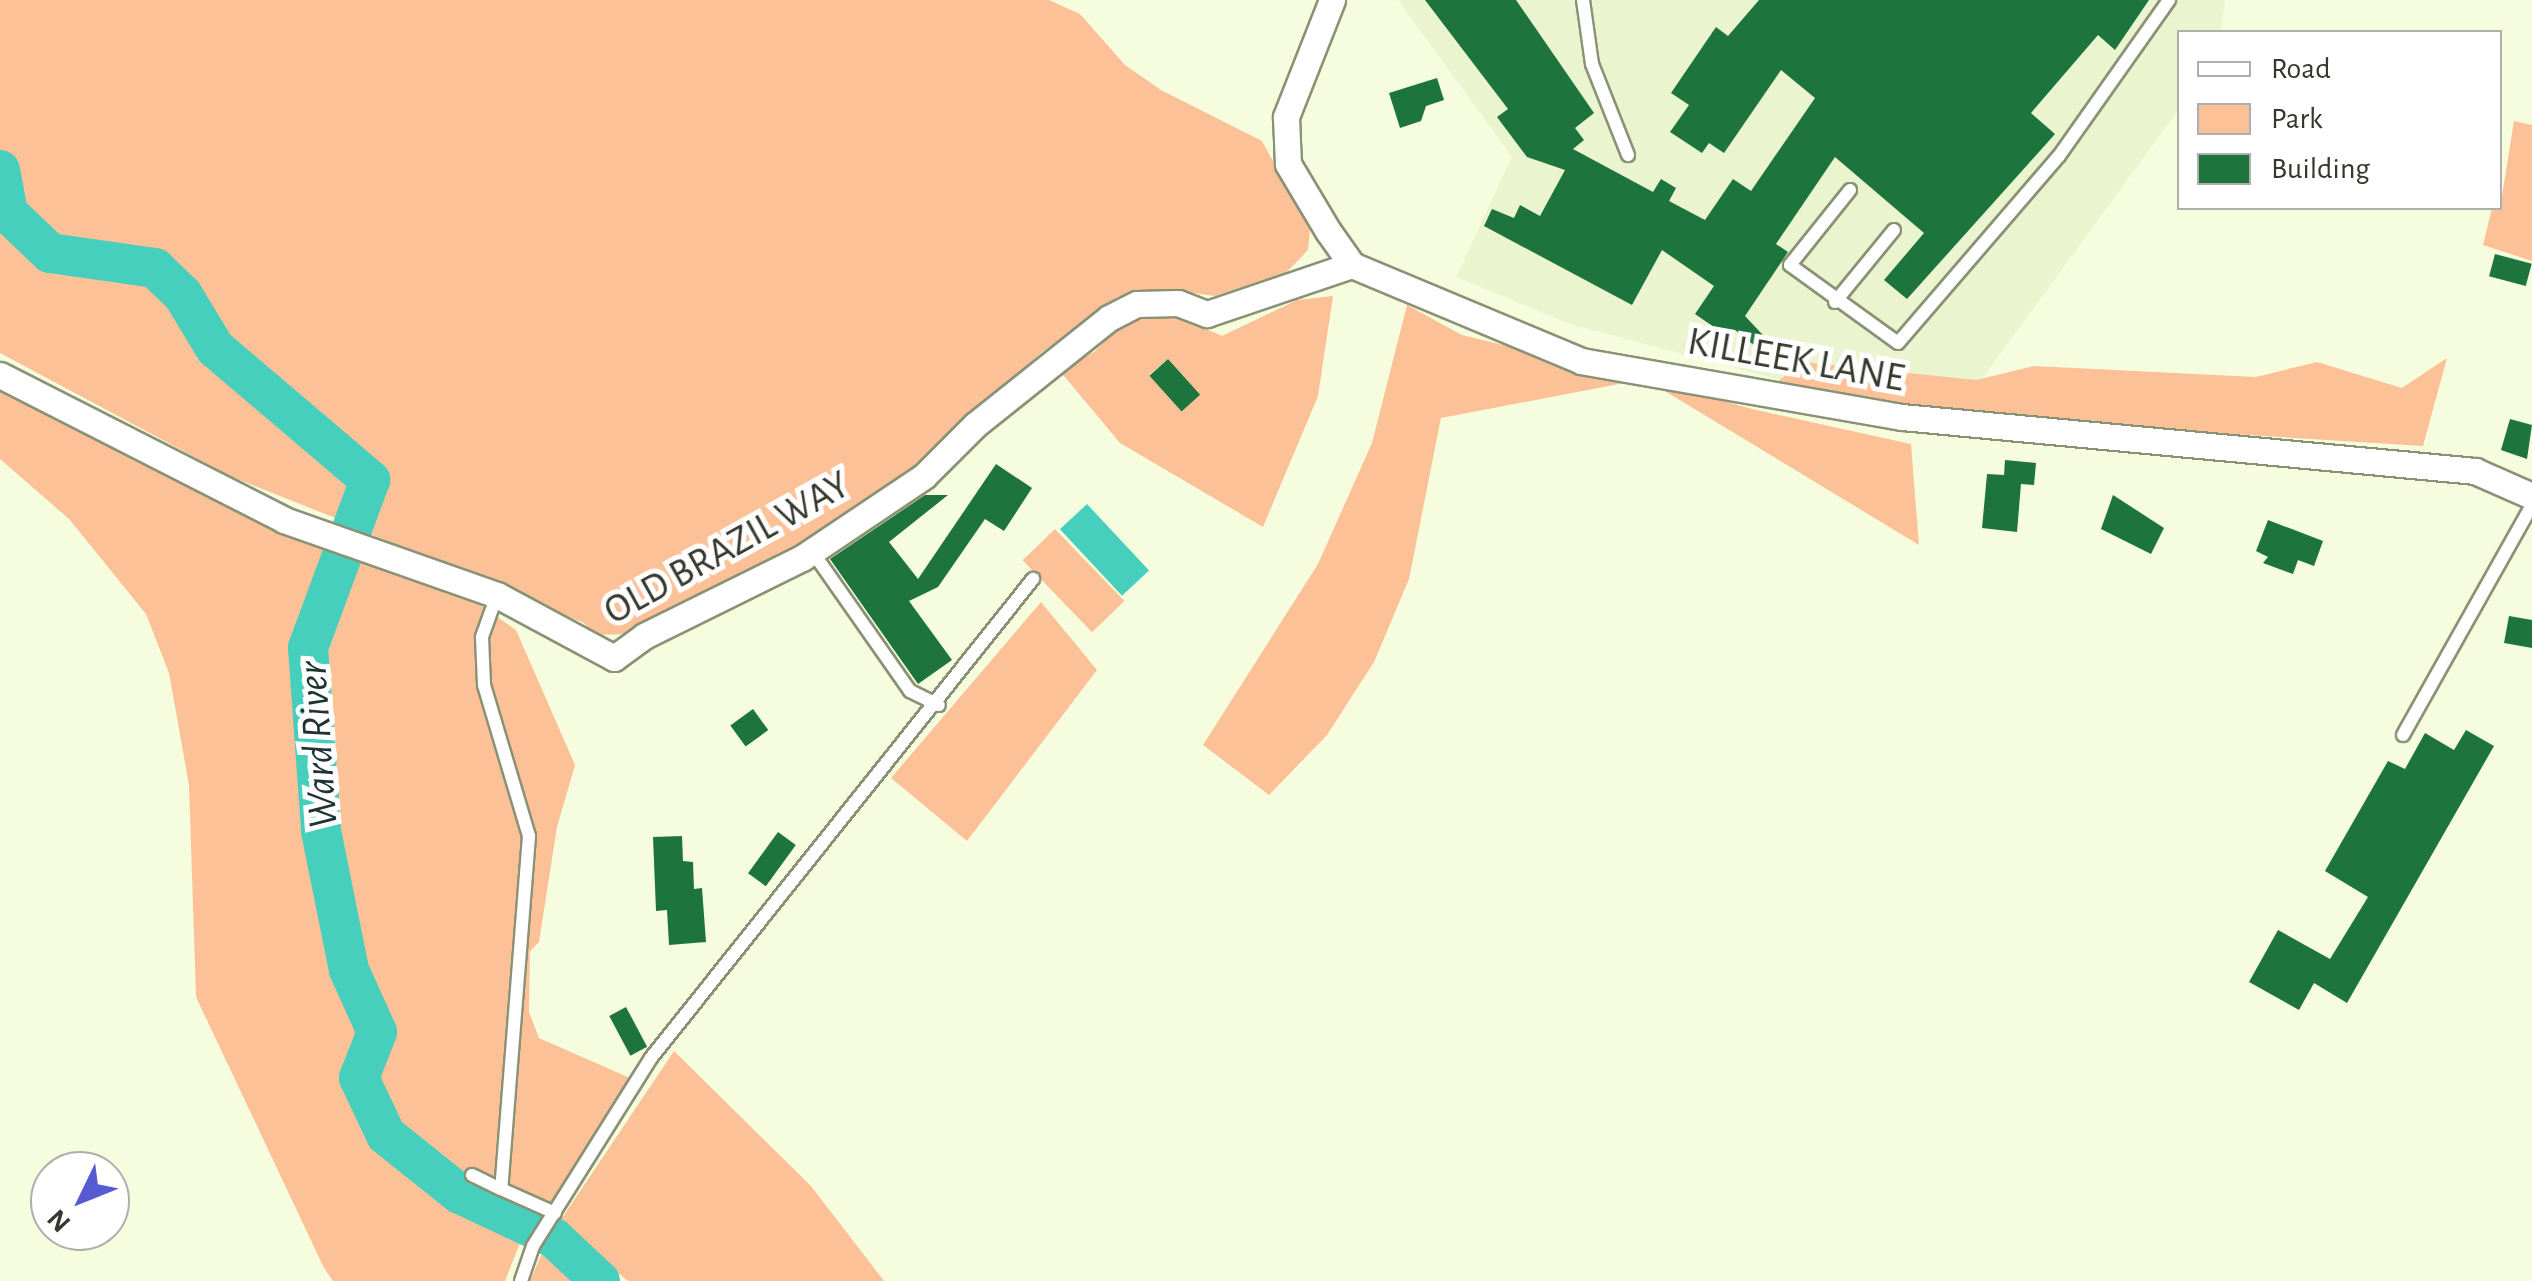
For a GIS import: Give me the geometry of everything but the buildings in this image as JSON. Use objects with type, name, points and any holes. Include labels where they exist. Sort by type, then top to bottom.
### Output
[{"type":"street","points":[[1332,0],[1286,117],[1288,164],[1352,265]]},
{"type":"street","name":"KILLEEK LANE","points":[[1352,265],[1581,360],[1902,417],[2475,471],[2532,496]]},
{"type":"street","name":"OLD BRAZIL WAY","points":[[0,375],[284,520],[497,595],[614,658],[644,636],[812,551],[924,476],[975,425],[1109,318],[1137,304],[1178,302],[1207,314],[1352,265]]},
{"type":"lane","points":[[1583,0],[1592,64],[1628,155]]},
{"type":"lane","points":[[1850,190],[1790,265],[1836,302],[1898,343],[2059,156],[2169,0]]},
{"type":"lane","points":[[1836,302],[1894,230]]},
{"type":"lane","points":[[2403,735],[2532,506]]},
{"type":"lane","points":[[812,551],[910,691],[938,704]]},
{"type":"lane","points":[[521,1281],[533,1246],[651,1058],[881,767],[938,704],[1033,579]]},
{"type":"lane","points":[[497,595],[482,637],[484,685],[529,836],[502,1189]]},
{"type":"lane","points":[[472,1175],[551,1219]]},
{"type":"shaded area","points":[[1398,0],[2225,0],[2221,30],[2177,30],[2177,112],[1954,417],[1883,407],[1570,324],[1456,277],[1512,157]]},
{"type":"green space","points":[[0,0],[1049,0],[1080,14],[1125,65],[1161,90],[1262,141],[1310,228],[1308,250],[1287,272],[1215,296],[1163,289],[1117,297],[1041,353],[910,472],[774,562],[631,634],[596,635],[584,623],[363,531],[376,477],[352,449],[281,396],[210,329],[169,257],[51,246],[16,216],[0,163]]},
{"type":"green space","points":[[2514,121],[2532,125],[2532,261],[2483,245],[2492,210],[2502,210]]},
{"type":"green space","points":[[0,221],[3,231],[48,268],[75,274],[97,269],[116,277],[133,272],[158,292],[194,332],[197,359],[213,359],[268,415],[355,476],[361,487],[348,523],[232,477],[0,353]]},
{"type":"green space","points":[[1333,296],[1318,396],[1263,527],[1120,443],[1059,370],[1094,352],[1129,318],[1175,315],[1222,336],[1297,300]],"holes":[[[1168,359],[1199,395],[1181,411],[1149,375]]]},
{"type":"green space","points":[[1407,305],[1462,335],[1645,379],[1441,418],[1409,579],[1374,662],[1327,735],[1269,795],[1203,745],[1318,564],[1372,443]]},
{"type":"green space","points":[[2447,358],[2423,446],[1925,415],[1778,381],[1803,362],[1976,380],[2034,366],[2256,377],[2317,362],[2402,388]]},
{"type":"green space","points":[[1645,379],[1752,409],[1911,444],[1919,545]]},
{"type":"green space","points":[[0,386],[135,461],[338,544],[299,647],[298,763],[310,866],[341,974],[363,1024],[347,1086],[381,1143],[437,1197],[520,1243],[505,1281],[333,1281],[324,1268],[196,997],[189,785],[169,673],[146,614],[69,519],[0,459]]},
{"type":"green space","points":[[1055,529],[1124,601],[1092,632],[1023,560]]},
{"type":"green space","points":[[354,553],[466,595],[516,630],[575,765],[557,827],[539,942],[530,951],[529,1012],[539,1038],[630,1078],[538,1224],[461,1189],[389,1132],[363,1076],[383,1030],[355,969],[330,844],[318,762],[312,649]]},
{"type":"green space","points":[[1041,602],[1097,670],[967,841],[891,778]]},
{"type":"green space","points":[[674,1051],[811,1186],[884,1281],[628,1281],[558,1224]]},
{"type":"green space","points":[[546,1244],[585,1281],[530,1281]]},
{"type":"water","points":[[1087,504],[1149,571],[1122,596],[1060,529]]},
{"type":"waterway","name":"Ward River","points":[[0,170],[8,213],[50,253],[155,268],[183,295],[215,348],[370,480],[308,648],[321,831],[349,970],[377,1032],[359,1078],[386,1135],[460,1194],[554,1238],[600,1281]]}]
